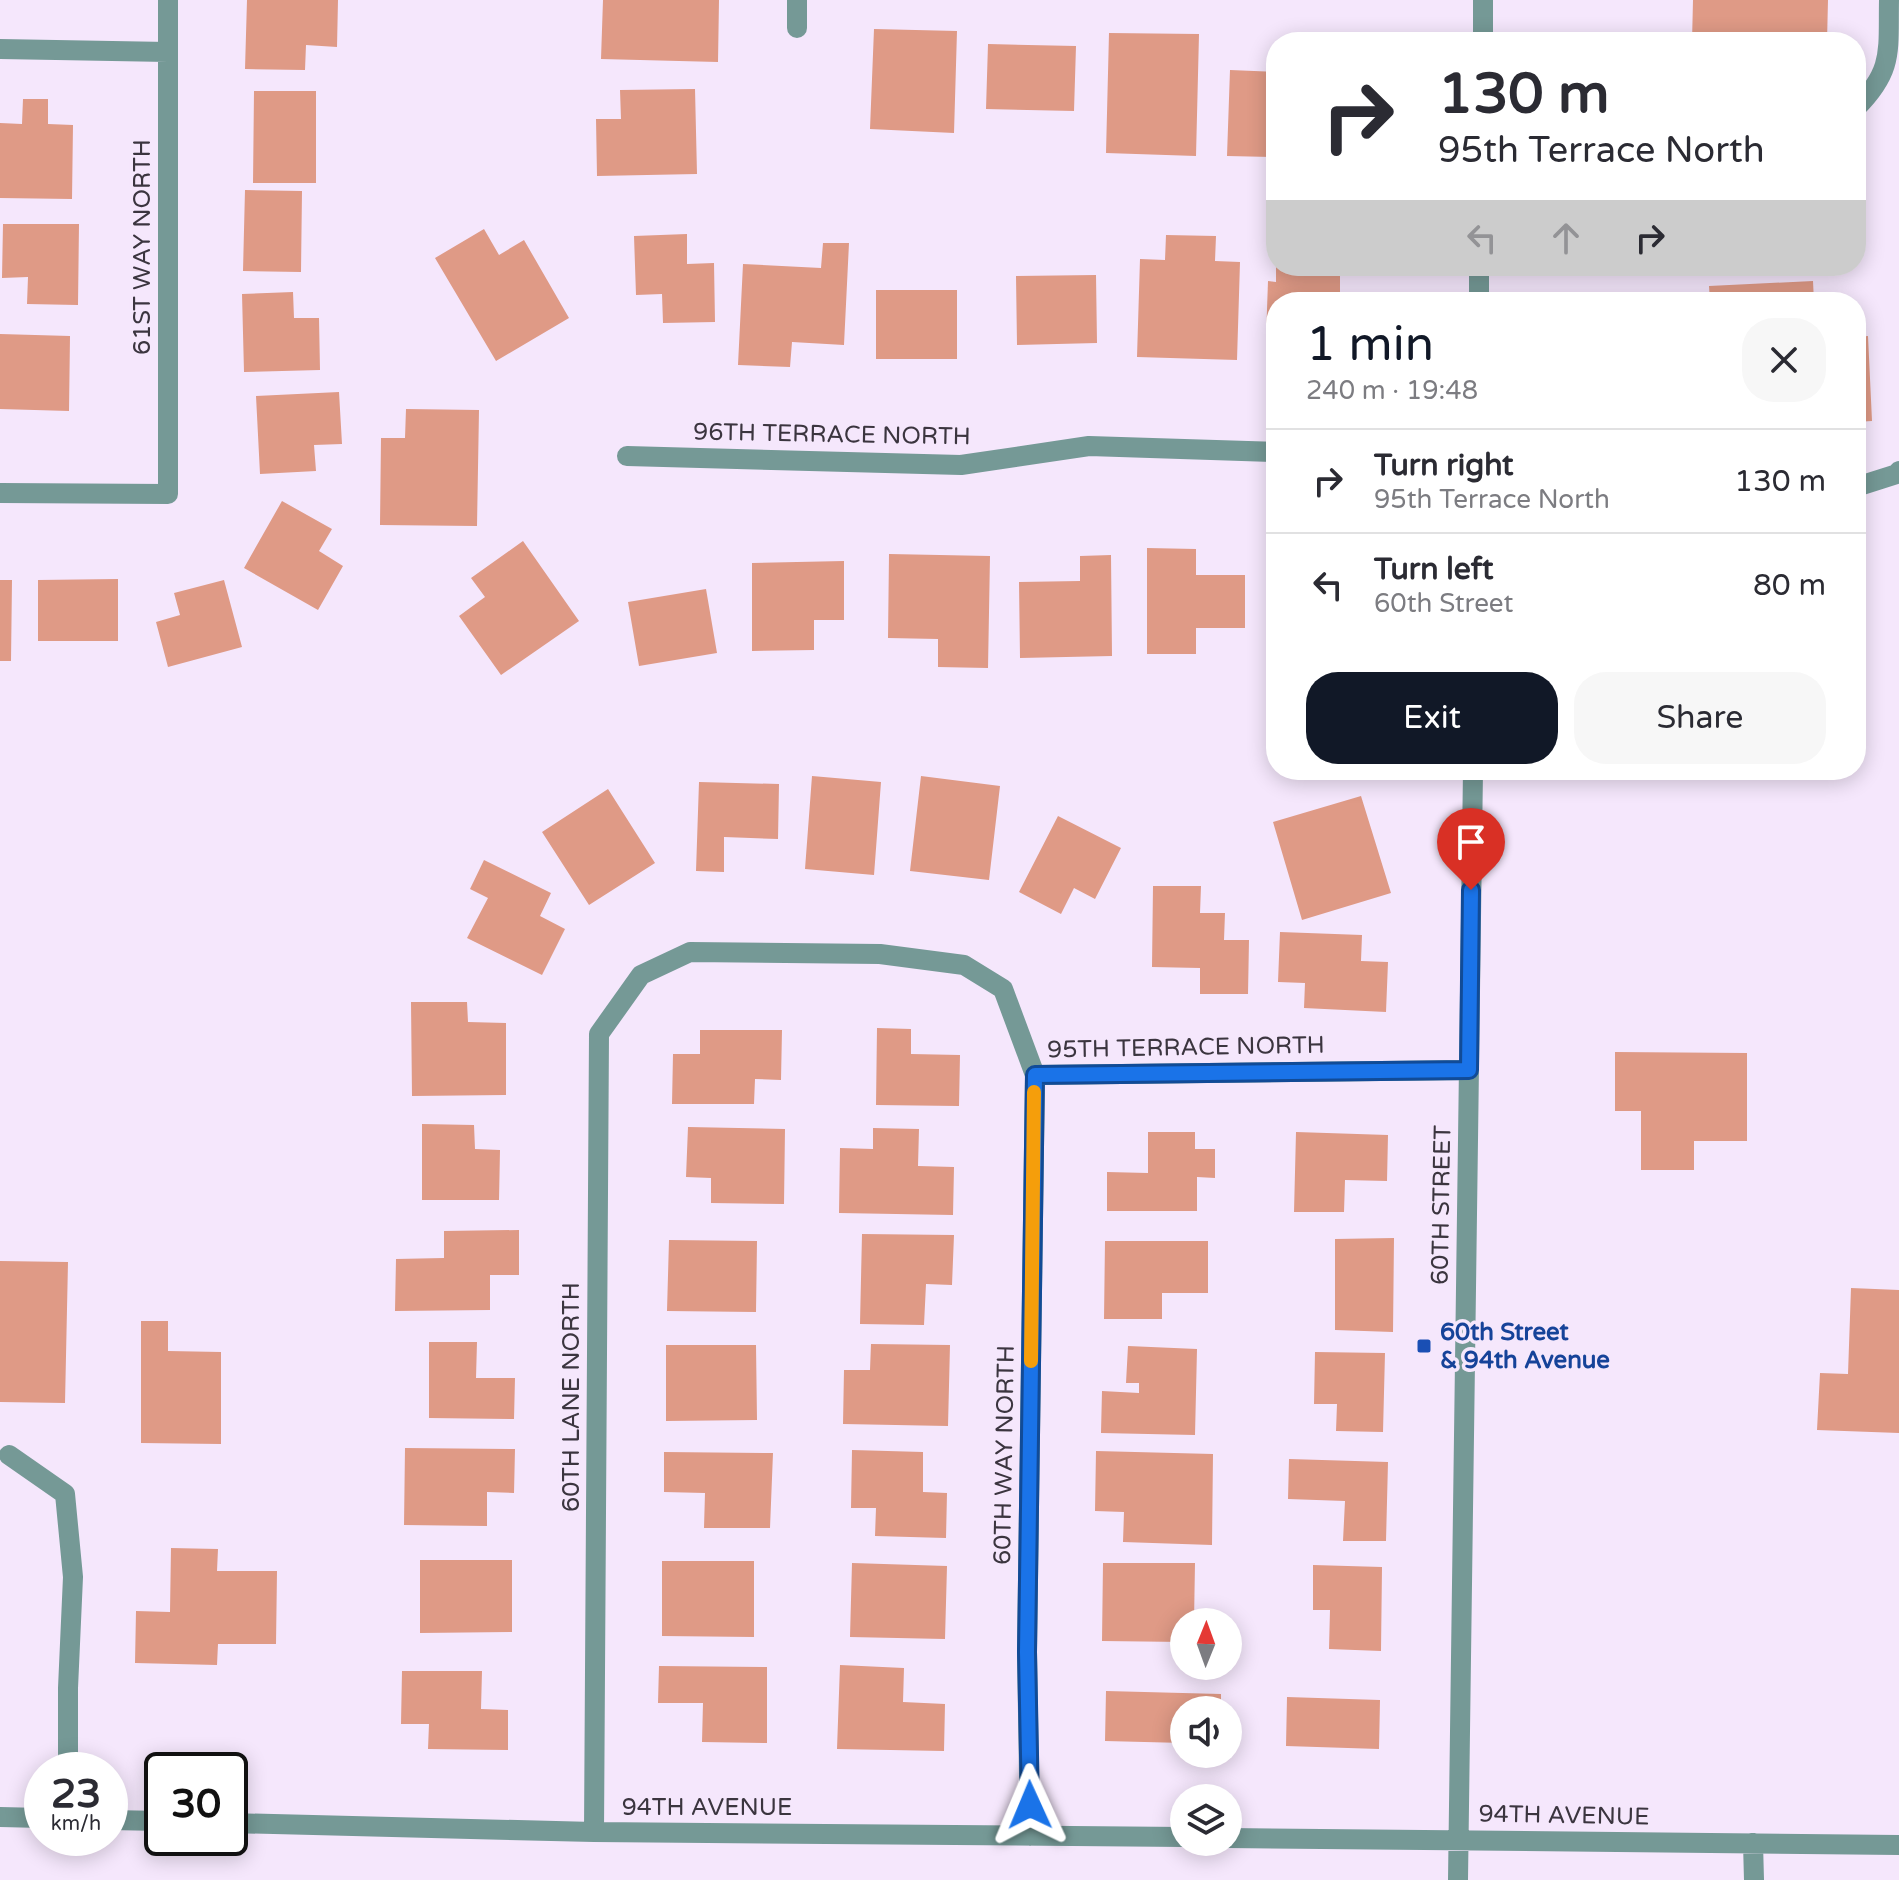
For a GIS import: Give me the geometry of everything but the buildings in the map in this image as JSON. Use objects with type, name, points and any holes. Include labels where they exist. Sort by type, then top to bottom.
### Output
[{"type":"street","name":"61ST WAY NORTH","points":[[0,493],[168,494],[168,0]]},
{"type":"street","points":[[797,0],[797,28]]},
{"type":"street","points":[[1483,0],[1483,32]]},
{"type":"street","points":[[1866,98],[1877,87],[1888,58],[1889,0]]},
{"type":"street","points":[[0,49],[168,52]]},
{"type":"street","name":"96TH TERRACE NORTH","points":[[627,456],[961,465],[1089,446],[1266,452]]},
{"type":"street","points":[[1866,484],[1899,471]]},
{"type":"street","name":"60TH STREET","points":[[1458,1880],[1473,780]]},
{"type":"street","name":"95TH TERRACE NORTH","points":[[641,975],[690,952],[880,954],[964,965],[1003,989],[1035,1075],[1469,1070]]},
{"type":"street","name":"60TH LANE NORTH","points":[[594,1832],[599,1034],[641,975]]},
{"type":"street","name":"60TH WAY NORTH","points":[[1030,1836],[1027,1652],[1035,1075]]},
{"type":"street","points":[[9,1455],[65,1494],[73,1577],[68,1752]]},
{"type":"street","points":[[0,1817],[24,1818]]},
{"type":"street","name":"94TH AVENUE","points":[[248,1823],[594,1832],[1170,1837]]},
{"type":"street","name":"94TH AVENUE","points":[[1242,1838],[1899,1845]]},
{"type":"street","points":[[1753,1843],[1754,1880]]},
{"type":"slow traffic","points":[[1031,1361],[1034,1092]]},
{"type":"place","name":"60th Street & 94th Avenue","points":[[1424,1346]]},
{"type":"route","points":[[1030,1805],[1027,1652],[1035,1075],[1469,1070],[1471,890]]}]
